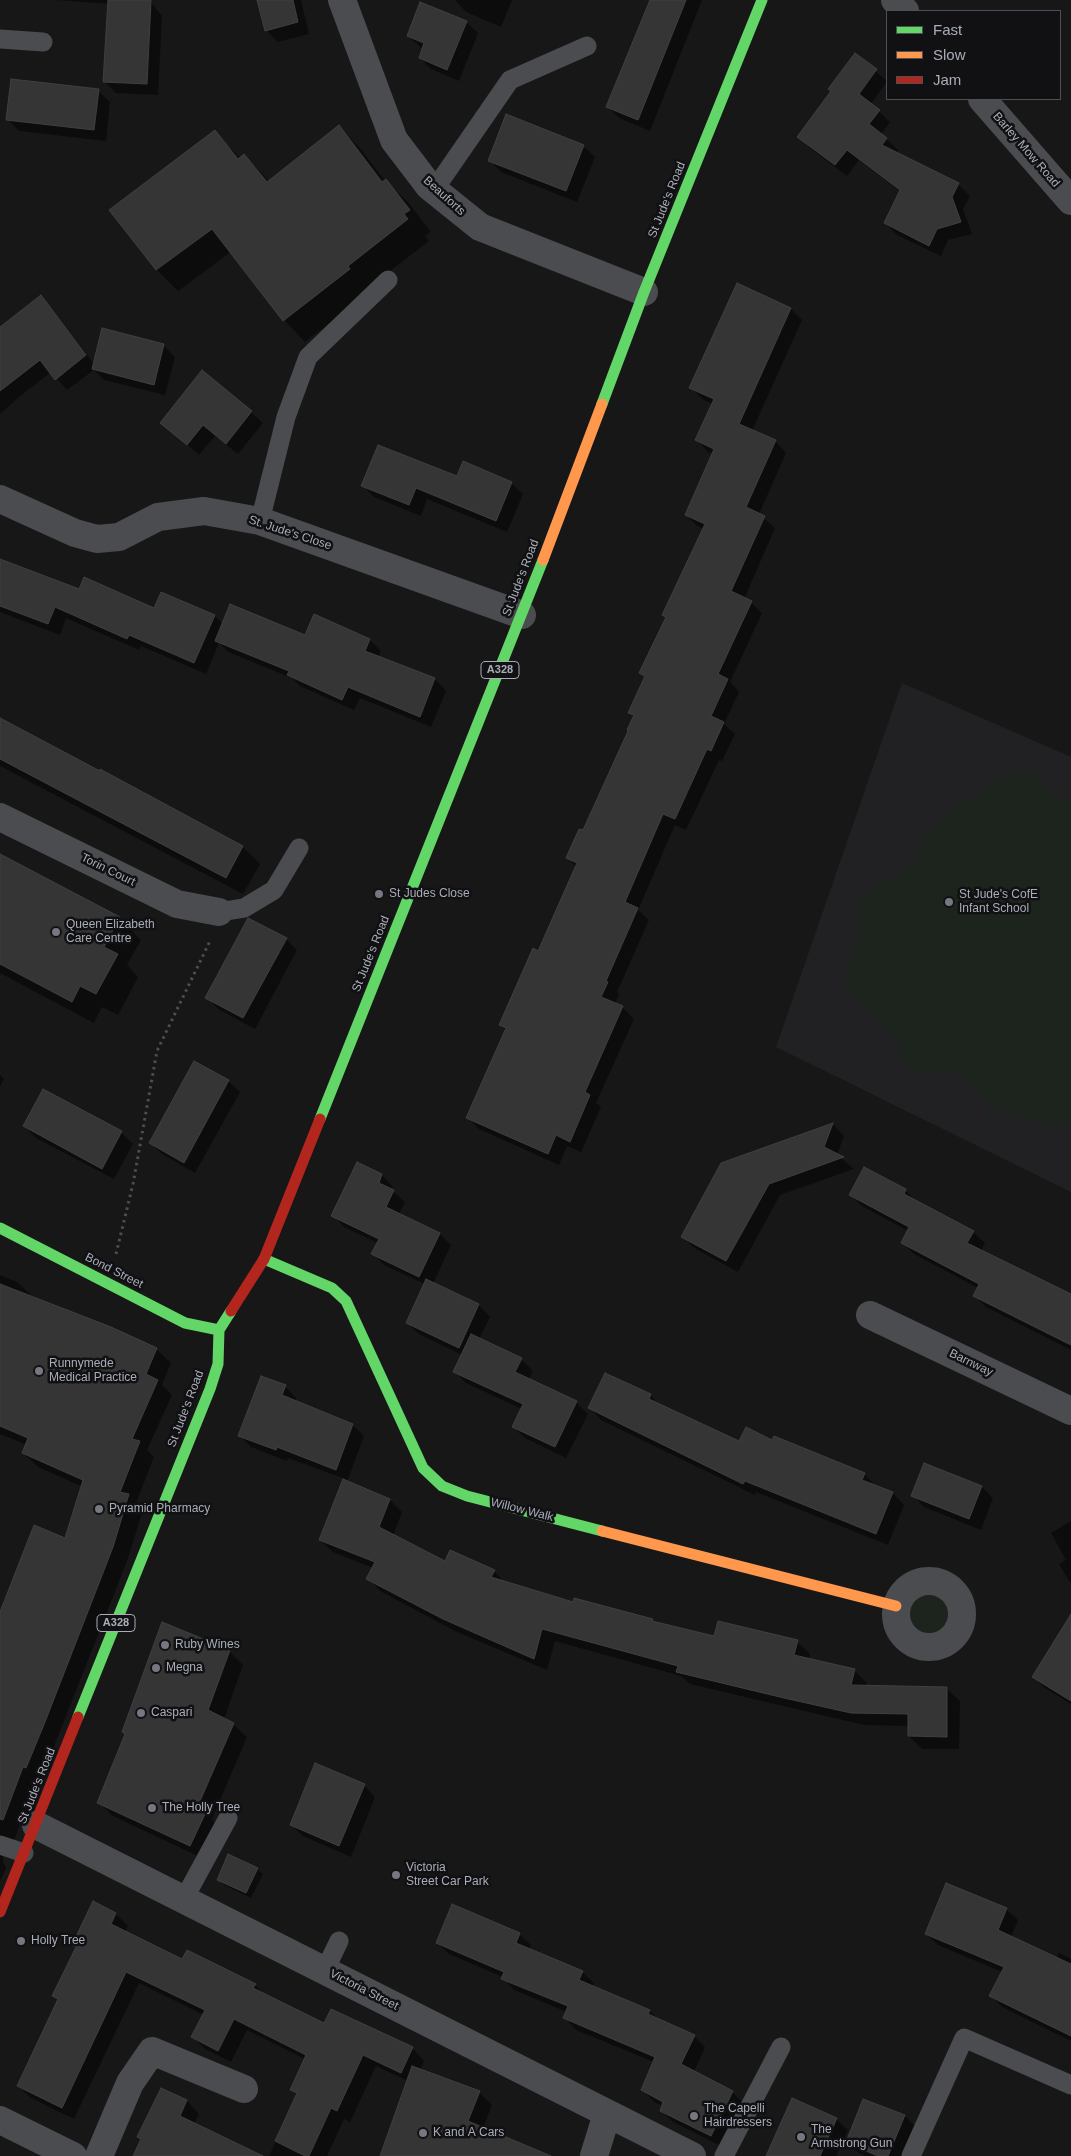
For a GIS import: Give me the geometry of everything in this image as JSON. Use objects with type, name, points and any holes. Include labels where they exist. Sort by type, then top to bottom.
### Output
[{"type":"main road","name":"St Jude's Road","points":[[0,1912],[210,1389],[218,1364],[219,1330],[264,1259],[522,615],[644,292],[762,0]]},
{"type":"main road","name":"Bond Street","points":[[2,1233],[185,1323],[219,1330]]},
{"type":"main road","name":"Willow Walk","points":[[264,1259],[332,1288],[346,1301],[423,1468],[442,1486],[467,1496],[896,1606]]},
{"type":"street","name":"Beauforts","points":[[342,0],[394,140],[434,190],[480,228],[644,292]]},
{"type":"street","points":[[895,0],[904,10]]},
{"type":"street","name":"Barley Mow Road","points":[[983,100],[1071,201]]},
{"type":"street","name":"St. Jude's Close","points":[[0,499],[75,533],[97,539],[119,537],[158,517],[204,510],[260,521],[522,615]]},
{"type":"street","name":"Torin Court","points":[[0,817],[177,904],[219,912]]},
{"type":"street","name":"Barnway","points":[[870,1315],[1071,1411]]},
{"type":"street","name":"Victoria Street","points":[[36,1825],[692,2156]]},
{"type":"street","points":[[99,2156],[130,2083],[152,2051],[244,2089]]},
{"type":"street","points":[[594,2156],[606,2114]]},
{"type":"street","points":[[0,2120],[73,2156]]},
{"type":"lane","points":[[0,39],[43,42]]},
{"type":"lane","points":[[434,190],[510,80],[587,46]]},
{"type":"lane","points":[[260,521],[286,417],[308,357],[388,280]]},
{"type":"lane","points":[[219,912],[244,908],[274,890],[299,848]]},
{"type":"lane","points":[[184,1899],[228,1818]]},
{"type":"lane","points":[[0,1845],[24,1853]]},
{"type":"lane","points":[[325,1970],[340,1942]]},
{"type":"lane","points":[[910,2156],[964,2038],[1071,2085]]},
{"type":"lane","points":[[724,2156],[781,2047]]},
{"type":"path","points":[[115,1255],[133,1184],[157,1051],[216,929],[219,912]]},
{"type":"shaded area","name":"St Jude's CofE Infant School","points":[[902,683],[1071,757],[1071,1192],[776,1047]]},
{"type":"shaded area","points":[[1024,771],[1040,780],[1048,794],[1065,800],[1071,800],[1071,1125],[1049,1129],[1016,1111],[988,1111],[984,1098],[967,1079],[944,1067],[934,1076],[909,1067],[895,1042],[870,1006],[849,991],[843,977],[851,961],[860,934],[858,904],[872,891],[911,866],[918,853],[920,837],[996,781],[1009,779]]},
{"type":"shaded area","points":[[929,1593],[944,1599],[950,1614],[944,1629],[929,1635],[914,1629],[908,1614],[914,1599]]},
{"type":"building","points":[[108,0],[151,0],[147,84],[103,82]]},
{"type":"building","points":[[257,0],[293,0],[298,22],[265,31]]},
{"type":"building","points":[[650,0],[686,0],[638,120],[606,107]]},
{"type":"building","points":[[420,2],[467,21],[447,70],[419,58],[424,43],[407,36]]},
{"type":"building","points":[[855,53],[877,69],[859,94],[880,110],[869,124],[887,138],[882,145],[959,183],[952,197],[961,222],[937,229],[929,246],[884,223],[900,190],[847,150],[835,165],[797,137],[831,91],[828,89]]},
{"type":"building","points":[[11,79],[99,89],[94,130],[6,120]]},
{"type":"building","points":[[506,114],[584,145],[566,191],[488,161]]},
{"type":"building","points":[[339,125],[382,182],[386,179],[410,210],[404,214],[408,219],[348,266],[350,269],[283,321],[212,229],[156,270],[109,210],[215,130],[238,159],[244,154],[267,182]]},
{"type":"building","points":[[737,283],[791,308],[739,424],[776,440],[746,507],[765,516],[731,591],[752,601],[718,674],[728,679],[711,716],[724,722],[711,751],[707,749],[675,819],[663,814],[625,902],[638,908],[606,981],[608,982],[601,997],[623,1006],[585,1092],[590,1095],[570,1142],[556,1135],[548,1154],[466,1118],[506,1028],[499,1025],[533,948],[538,951],[577,863],[566,858],[579,829],[583,830],[628,731],[634,715],[628,713],[645,676],[639,673],[666,617],[662,615],[705,524],[685,515],[714,449],[695,440],[714,399],[689,388]]},
{"type":"building","points":[[41,295],[86,355],[55,380],[40,360],[0,391],[0,327]]},
{"type":"building","points":[[102,328],[164,344],[154,385],[92,369]]},
{"type":"building","points":[[202,370],[252,411],[226,444],[203,425],[187,445],[160,423]]},
{"type":"building","points":[[378,445],[457,476],[463,461],[512,482],[496,521],[416,488],[409,505],[361,486]]},
{"type":"building","points":[[0,559],[79,589],[84,577],[154,608],[161,592],[215,615],[194,663],[129,635],[127,639],[55,607],[48,624],[0,606]]},
{"type":"building","points":[[230,604],[305,635],[314,614],[370,639],[365,651],[435,678],[420,717],[348,687],[342,700],[287,675],[289,671],[215,641]]},
{"type":"building","points":[[0,718],[243,846],[226,878],[0,759]]},
{"type":"building","name":"Queen Elizabeth Care Centre","points":[[0,854],[120,917],[104,947],[118,954],[96,994],[80,986],[72,1002],[0,964]]},
{"type":"building","points":[[248,918],[287,938],[243,1018],[205,998]]},
{"type":"building","points":[[194,1061],[229,1080],[184,1163],[149,1143]]},
{"type":"building","points":[[43,1089],[122,1131],[102,1169],[23,1126]]},
{"type":"building","points":[[833,1123],[824,1147],[844,1157],[769,1184],[726,1261],[681,1237],[721,1163]]},
{"type":"building","points":[[357,1162],[382,1174],[379,1183],[394,1190],[386,1207],[440,1233],[419,1277],[371,1254],[379,1239],[331,1216]]},
{"type":"building","points":[[864,1167],[906,1189],[904,1194],[974,1231],[967,1243],[1071,1294],[1071,1345],[973,1296],[979,1284],[901,1243],[909,1227],[849,1195]]},
{"type":"building","points":[[426,1279],[479,1304],[459,1348],[406,1323]]},
{"type":"building","points":[[0,1284],[111,1327],[157,1348],[146,1374],[158,1380],[132,1439],[140,1441],[120,1492],[129,1494],[113,1547],[45,1722],[26,1768],[23,1767],[3,1820],[0,1819],[0,1612],[34,1525],[65,1538],[83,1480],[22,1453],[28,1438],[0,1426]]},
{"type":"building","points":[[471,1334],[522,1358],[515,1372],[577,1401],[555,1447],[512,1427],[523,1404],[453,1372]]},
{"type":"building","points":[[605,1373],[651,1394],[649,1399],[739,1441],[746,1427],[772,1440],[774,1436],[865,1473],[862,1480],[893,1492],[876,1534],[745,1481],[743,1484],[588,1408]]},
{"type":"building","points":[[261,1376],[286,1385],[282,1395],[353,1424],[336,1470],[277,1447],[276,1450],[238,1436]]},
{"type":"building","points":[[924,1463],[982,1486],[969,1519],[911,1496]]},
{"type":"building","points":[[343,1479],[390,1499],[379,1527],[445,1561],[450,1550],[495,1570],[491,1577],[573,1602],[574,1598],[653,1619],[652,1621],[714,1636],[718,1621],[798,1640],[794,1655],[855,1669],[851,1685],[947,1687],[947,1737],[908,1736],[908,1714],[851,1713],[784,1698],[676,1672],[678,1666],[542,1629],[534,1659],[443,1619],[366,1579],[375,1562],[319,1540]]},
{"type":"building","points":[[1071,1614],[1071,1701],[1032,1677]]},
{"type":"building","points":[[162,1622],[230,1650],[208,1710],[234,1723],[197,1808],[206,1812],[190,1846],[97,1803],[125,1734],[122,1732]]},
{"type":"building","points":[[315,1763],[365,1784],[339,1846],[290,1825]]},
{"type":"building","points":[[228,1854],[258,1868],[246,1893],[217,1880]]},
{"type":"building","points":[[946,1883],[1007,1908],[998,1930],[1071,1964],[1071,2036],[989,1996],[1004,1967],[925,1934]]},
{"type":"building","points":[[93,1901],[116,1913],[111,1924],[182,1959],[187,1950],[256,1984],[253,1988],[324,2023],[331,2009],[413,2047],[401,2073],[363,2055],[337,2111],[331,2108],[309,2156],[305,2156],[275,2141],[297,2093],[290,2090],[306,2055],[234,2019],[218,2051],[191,2037],[205,2010],[126,1972],[62,2108],[17,2086],[58,1999],[52,1996],[76,1947],[72,1945]]},
{"type":"building","points":[[452,1904],[520,1933],[516,1943],[583,1971],[579,1980],[650,2010],[648,2014],[695,2035],[681,2064],[733,2091],[711,2136],[660,2111],[663,2102],[641,2090],[655,2057],[563,2018],[568,2006],[501,1979],[504,1972],[436,1943]]},
{"type":"building","points":[[412,2066],[480,2091],[468,2121],[551,2156],[380,2156]]},
{"type":"building","points":[[161,2088],[187,2100],[180,2116],[263,2156],[133,2156],[141,2139],[137,2137]]},
{"type":"building","name":"The Armstrong Gun","points":[[792,2098],[837,2118],[820,2156],[766,2156]]},
{"type":"building","points":[[863,2099],[905,2115],[888,2156],[878,2156],[846,2142]]},
{"type":"traffic: fast","points":[[602,404],[644,292],[762,0]]},
{"type":"traffic: fast","points":[[320,1119],[543,560]]},
{"type":"traffic: fast","points":[[0,1228],[185,1323],[219,1330]]},
{"type":"traffic: fast","points":[[264,1259],[332,1288],[346,1301],[423,1468],[442,1486],[467,1496],[602,1531]]},
{"type":"traffic: fast","points":[[78,1717],[210,1389],[218,1364],[219,1330],[231,1311]]},
{"type":"traffic: slow","points":[[543,560],[602,404]]},
{"type":"traffic: slow","points":[[602,1531],[896,1606]]},
{"type":"traffic: jam","points":[[231,1311],[264,1259],[320,1119]]},
{"type":"traffic: jam","points":[[0,1912],[78,1717]]},
{"type":"place","name":"St Judes Close","points":[[379,894]]},
{"type":"place","name":"St Jude's CofE Infant School","points":[[949,902]]},
{"type":"place","name":"Queen Elizabeth Care Centre","points":[[56,932]]},
{"type":"place","name":"Runnymede Medical Practice","points":[[39,1371]]},
{"type":"place","name":"Pyramid Pharmacy","points":[[99,1509]]},
{"type":"place","name":"Ruby Wines","points":[[165,1645]]},
{"type":"place","name":"Megna","points":[[156,1668]]},
{"type":"place","name":"Caspari","points":[[141,1713]]},
{"type":"place","name":"The Holly Tree","points":[[152,1808]]},
{"type":"place","name":"Victoria Street Car Park","points":[[396,1875]]},
{"type":"place","name":"Holly Tree","points":[[21,1941]]},
{"type":"place","name":"The Capelli Hairdressers","points":[[694,2116]]},
{"type":"place","name":"K and A Cars","points":[[423,2133]]},
{"type":"place","name":"The Armstrong Gun","points":[[801,2137]]}]
